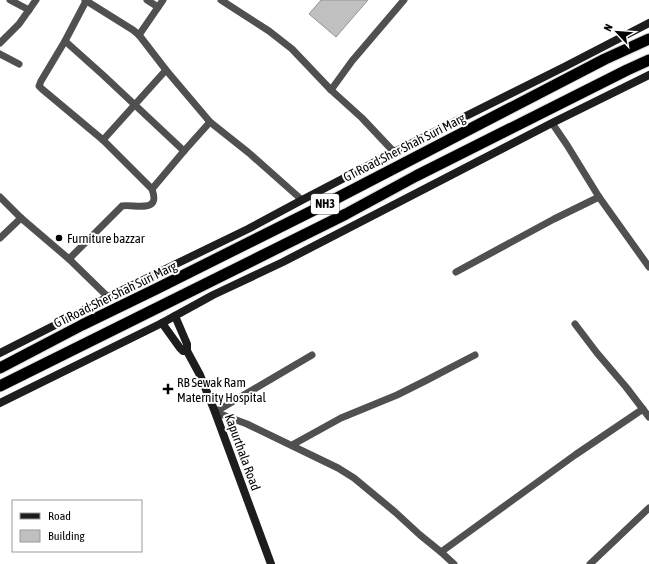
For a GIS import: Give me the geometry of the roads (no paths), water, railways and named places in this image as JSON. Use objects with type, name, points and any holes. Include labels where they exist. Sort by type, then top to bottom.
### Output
[{"type":"highway","name":"GT Road;Sher Shah Suri Marg","points":[[0,368],[82,325],[312,210],[605,59],[649,39]]},
{"type":"highway","name":"NH3","points":[[0,386],[649,60]]},
{"type":"main road","points":[[0,353],[108,297],[248,229],[394,152],[649,23]]},
{"type":"main road","points":[[0,403],[162,323],[212,295],[283,262],[552,123],[649,75]]},
{"type":"main road","name":"Kapurthala Road","points":[[175,316],[187,344],[187,352],[200,376],[215,412],[271,564]]},
{"type":"main road","name":"Kapurthala Road","points":[[162,323],[180,348],[187,352]]},
{"type":"street","points":[[10,0],[29,10]]},
{"type":"street","points":[[0,43],[19,24],[36,0]]},
{"type":"street","points":[[68,259],[122,206],[146,206],[152,203],[154,199],[152,189],[103,140],[39,86],[86,0],[139,35],[166,70],[210,122],[249,153],[302,200]]},
{"type":"street","points":[[147,0],[158,7]]},
{"type":"street","points":[[139,35],[163,0]]},
{"type":"street","points":[[221,0],[284,42],[331,90],[362,118],[394,152]]},
{"type":"street","points":[[331,90],[352,61],[404,0]]},
{"type":"street","points":[[64,41],[103,75],[184,151]]},
{"type":"street","points":[[0,54],[20,64]]},
{"type":"street","points":[[103,140],[166,70]]},
{"type":"street","points":[[152,189],[210,122]]},
{"type":"street","points":[[552,123],[598,197],[649,267]]},
{"type":"street","points":[[0,197],[108,297]]},
{"type":"street","points":[[456,272],[548,222],[598,197]]},
{"type":"street","points":[[0,238],[21,218]]},
{"type":"street","points":[[575,324],[649,417]]},
{"type":"street","points":[[215,412],[312,355]]},
{"type":"street","points":[[292,445],[342,418],[397,395],[475,355]]},
{"type":"street","points":[[441,552],[574,455],[643,409]]},
{"type":"street","points":[[215,412],[247,424],[328,462],[354,478],[454,564]]},
{"type":"street","points":[[590,564],[649,508]]},
{"type":"place","name":"Furniture bazzar","points":[[59,238]]},
{"type":"place","name":"RB Sewak Ram Maternity Hospital","points":[[168,389]]}]
